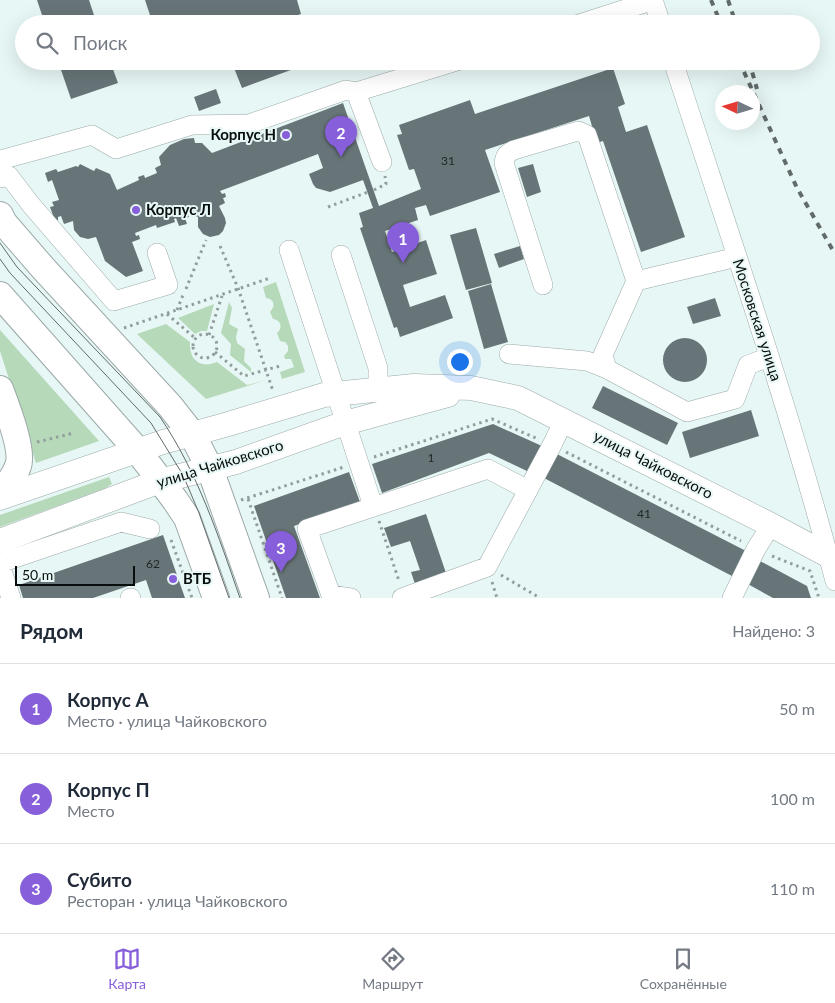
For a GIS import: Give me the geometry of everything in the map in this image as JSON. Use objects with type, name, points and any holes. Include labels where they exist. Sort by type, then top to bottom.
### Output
[{"type":"highway","points":[[0,215],[4,223],[42,268],[170,406],[192,434],[210,468],[256,598]]},
{"type":"highway","points":[[0,294],[138,451],[175,500],[187,518],[216,598]]},
{"type":"highway","points":[[0,389],[16,437],[19,464],[0,492]]},
{"type":"main road","name":"улица Чайковского","points":[[0,498],[138,451],[324,395],[414,386],[471,388],[518,398],[771,524],[832,558]]},
{"type":"main road","name":"улица Чайковского","points":[[0,541],[160,481],[236,462],[345,423],[471,388]]},
{"type":"street","points":[[606,15],[654,0],[658,15]]},
{"type":"street","points":[[0,160],[92,135],[116,149],[192,125],[249,124],[346,90],[356,92],[428,70]]},
{"type":"street","name":"Московская улица","points":[[676,70],[832,558],[835,581]]},
{"type":"street","points":[[356,92],[382,162]]},
{"type":"street","points":[[543,284],[504,158],[514,150],[578,131],[587,135],[636,281],[603,355],[607,369]]},
{"type":"street","points":[[0,178],[9,176],[32,206],[114,301],[168,286],[157,253]]},
{"type":"street","points":[[289,250],[374,506]]},
{"type":"street","points":[[341,255],[378,368],[378,390]]},
{"type":"street","points":[[636,281],[737,258]]},
{"type":"street","points":[[509,354],[587,361],[607,369],[687,412],[735,399],[748,365],[769,357]]},
{"type":"street","points":[[403,597],[428,594],[487,567],[564,420]]},
{"type":"street","points":[[351,598],[331,595],[307,529],[488,469],[528,490]]},
{"type":"street","points":[[818,515],[835,524]]},
{"type":"street","points":[[11,598],[0,564],[121,522],[150,529]]},
{"type":"street","points":[[732,598],[756,549],[771,524]]},
{"type":"path","points":[[374,190],[386,184]]},
{"type":"path","points":[[328,207],[368,192]]},
{"type":"path","points":[[177,310],[206,240]]},
{"type":"path","points":[[220,246],[238,288],[273,391],[282,388]]},
{"type":"path","points":[[131,325],[270,278]]},
{"type":"path","points":[[209,335],[222,295]]},
{"type":"path","points":[[166,314],[196,339]]},
{"type":"path","points":[[202,335],[209,335],[216,344],[215,352],[209,357],[202,358],[198,356],[193,346],[196,339],[202,335]]},
{"type":"path","points":[[215,352],[244,376],[280,366]]},
{"type":"path","points":[[248,499],[282,598]]},
{"type":"path","points":[[374,506],[403,597]]},
{"type":"path","points":[[169,535],[192,598]]},
{"type":"path","points":[[487,567],[540,598]]},
{"type":"green space","points":[[276,282],[305,372],[282,379],[280,372],[294,367],[291,359],[285,359],[284,356],[288,351],[288,346],[285,342],[280,341],[277,333],[280,329],[280,324],[273,319],[270,312],[273,303],[266,298],[263,287]]},
{"type":"green space","points":[[229,302],[232,308],[229,324],[238,329],[237,343],[245,349],[244,361],[251,368],[251,372],[230,355],[231,344],[221,333]]},
{"type":"green space","points":[[214,304],[207,331],[195,334],[178,318]]},
{"type":"green space","points":[[166,324],[190,342],[191,354],[197,361],[205,364],[217,362],[247,385],[266,380],[206,399],[137,334]]},
{"type":"green space","points":[[0,330],[99,441],[36,463],[0,351]]},
{"type":"green space","points":[[109,477],[112,484],[104,489],[0,527],[0,515]]},
{"type":"building","points":[[37,0],[89,0],[94,15],[42,15]]},
{"type":"building","points":[[145,0],[297,0],[301,14],[298,15],[150,15]]},
{"type":"building","points":[[61,70],[113,70],[118,83],[71,99]]},
{"type":"building","points":[[235,70],[291,70],[242,88]]},
{"type":"building","points":[[607,70],[614,70],[625,104],[618,107],[626,132],[647,125],[685,237],[641,252],[603,141],[597,143],[589,116],[485,150],[500,192],[430,216],[426,205],[415,208],[418,220],[385,231],[392,252],[426,240],[437,274],[403,285],[410,307],[445,295],[453,318],[400,337],[397,327],[394,328],[360,228],[363,227],[359,213],[373,208],[363,180],[330,192],[316,188],[309,174],[323,168],[318,154],[220,191],[222,194],[225,193],[226,197],[223,198],[225,203],[219,206],[226,223],[219,235],[210,237],[203,234],[198,227],[198,217],[193,215],[192,212],[187,213],[189,217],[185,218],[187,224],[179,226],[176,218],[174,219],[175,222],[157,228],[156,225],[135,233],[136,236],[139,235],[140,239],[132,242],[143,271],[126,277],[105,261],[96,237],[88,239],[80,237],[74,230],[73,221],[64,224],[61,216],[55,221],[50,207],[54,206],[52,202],[59,200],[52,180],[48,182],[45,173],[56,169],[58,172],[78,167],[80,164],[94,171],[96,168],[110,174],[117,190],[139,180],[138,177],[144,175],[145,178],[157,173],[155,168],[161,165],[159,157],[170,145],[184,139],[194,138],[195,143],[202,143],[212,153],[343,103],[379,206],[421,189],[414,169],[409,170],[397,135],[402,134],[399,125],[470,100],[475,114]]},
{"type":"building","points":[[216,89],[221,103],[199,111],[194,97]]},
{"type":"building","points":[[533,164],[541,192],[527,197],[518,168]]},
{"type":"building","points":[[476,228],[492,283],[466,290],[450,235]]},
{"type":"building","points":[[520,246],[524,259],[499,268],[494,254]]},
{"type":"building","points":[[491,284],[508,342],[484,349],[468,291]]},
{"type":"building","points":[[715,298],[721,316],[693,324],[687,307]]},
{"type":"building","points":[[685,338],[697,342],[703,348],[707,360],[703,372],[697,378],[685,382],[673,378],[667,372],[663,360],[667,348],[673,342]]},
{"type":"building","points":[[603,386],[678,423],[667,445],[592,408]]},
{"type":"building","points":[[751,410],[759,436],[690,458],[682,432]]},
{"type":"building","points":[[493,424],[542,446],[529,472],[489,453],[382,493],[372,464]]},
{"type":"building","points":[[555,453],[746,551],[732,576],[542,477]]},
{"type":"building","points":[[349,472],[360,502],[294,526],[320,598],[286,598],[254,506]]},
{"type":"building","points":[[426,514],[447,576],[416,587],[411,572],[420,570],[410,541],[391,547],[384,528]]},
{"type":"building","points":[[163,535],[185,598],[152,598],[146,580],[93,598],[23,598],[19,585]]},
{"type":"building","points":[[758,560],[807,586],[811,598],[773,598],[746,583]]},
{"type":"tram line","points":[[0,243],[17,267],[160,417],[196,482],[240,598]]},
{"type":"tram line","points":[[0,259],[10,273],[151,423],[183,475],[199,513],[229,598]]},
{"type":"railway","points":[[711,0],[717,15]]},
{"type":"railway","points":[[728,0],[733,15]]},
{"type":"railway","points":[[743,70],[797,188],[835,254]]},
{"type":"railway","points":[[752,70],[756,85]]},
{"type":"place","name":"Корпус Н","points":[[286,135]]},
{"type":"place","name":"Корпус П","points":[[341,157]]},
{"type":"place","name":"Корпус Л","points":[[136,210]]},
{"type":"place","name":"Корпус А","points":[[403,263]]},
{"type":"place","name":"Субито","points":[[281,572]]},
{"type":"place","name":"ВТБ","points":[[173,579]]}]
